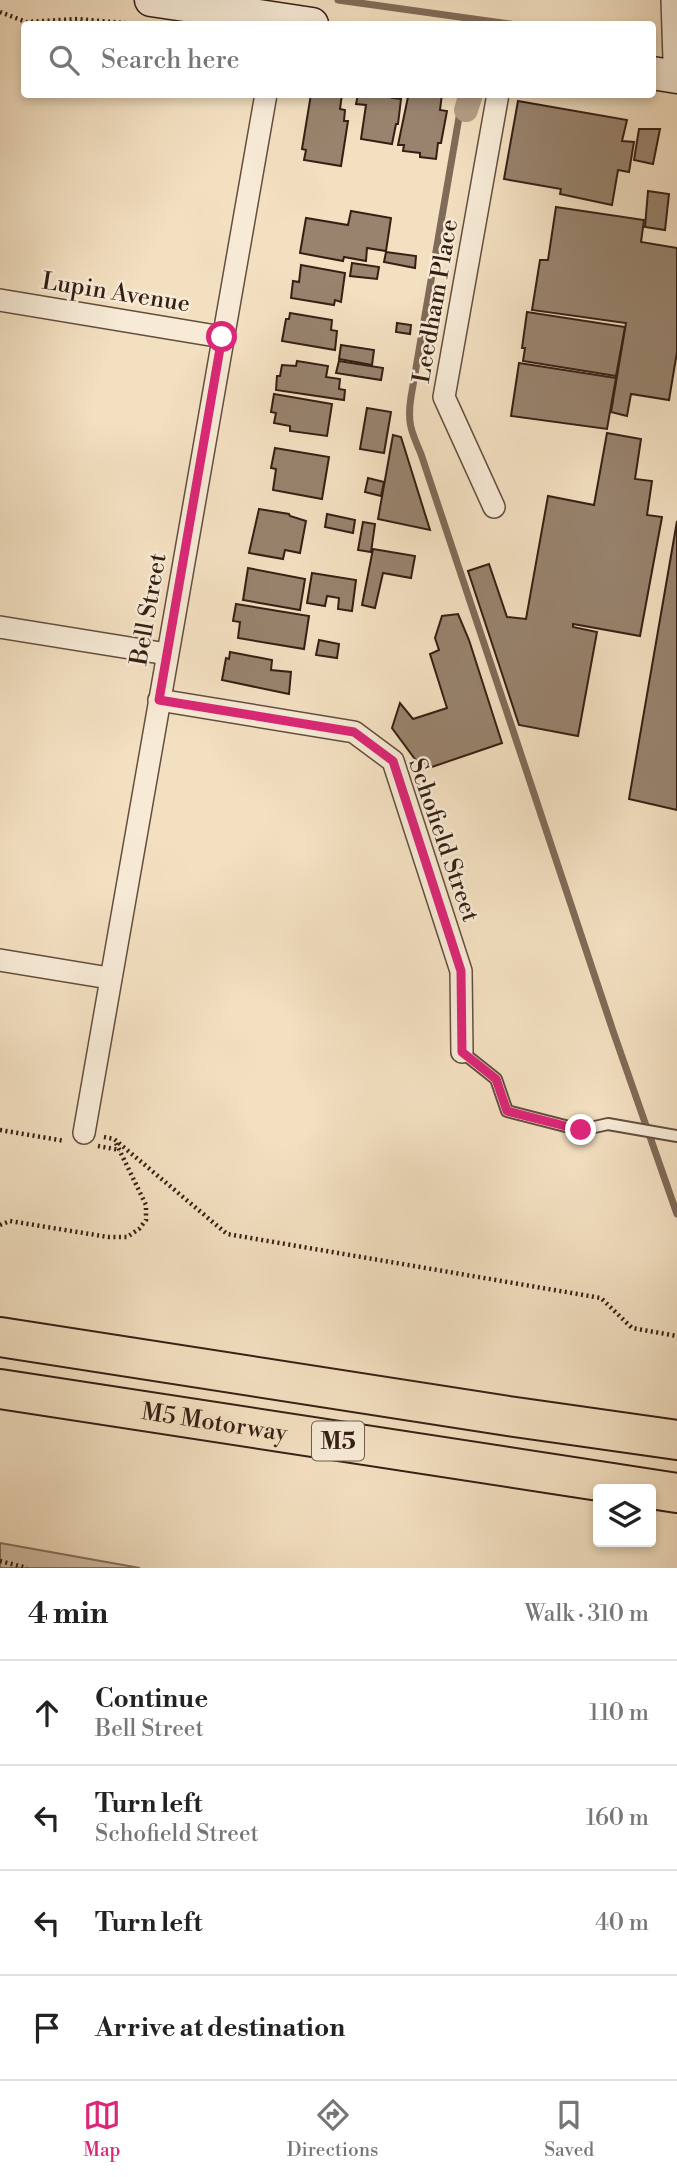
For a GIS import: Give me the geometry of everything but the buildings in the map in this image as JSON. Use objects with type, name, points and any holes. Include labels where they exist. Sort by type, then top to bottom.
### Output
[{"type":"highway","name":"M5 Motorway","points":[[0,1337],[508,1416],[666,1437]]},
{"type":"highway","name":"M5 Motorway","points":[[0,1389],[677,1493]]},
{"type":"main road","points":[[150,0],[273,21]]},
{"type":"street","points":[[667,75],[674,60],[672,0]]},
{"type":"street","name":"Bell Street","points":[[81,1140],[265,98]]},
{"type":"street","name":"Leedham Place","points":[[494,507],[444,397],[497,98]]},
{"type":"street","name":"Lupin Avenue","points":[[0,299],[222,337]]},
{"type":"street","points":[[0,627],[167,654]]},
{"type":"street","name":"Schofield Street","points":[[159,700],[354,732],[393,761],[461,971],[462,1052]]},
{"type":"street","points":[[0,960],[109,978]]},
{"type":"lane","points":[[462,1052],[496,1079],[507,1111],[581,1130],[608,1124],[677,1136]]},
{"type":"path","points":[[0,12],[23,21]]},
{"type":"path","points":[[43,21],[101,21]]},
{"type":"path","points":[[0,1130],[81,1140],[120,1150]]},
{"type":"path","points":[[0,1225],[10,1221],[108,1237],[127,1237],[139,1229],[146,1220],[146,1205],[114,1139],[227,1234],[601,1298],[632,1328],[677,1336]]},
{"type":"path","points":[[0,1561],[27,1568]]},
{"type":"shaded area","points":[[0,1543],[140,1568],[0,1568]]},
{"type":"waterway","points":[[338,0],[488,21]]},
{"type":"waterway","points":[[462,98],[411,397],[411,426],[613,1031],[677,1214]]},
{"type":"waterway","points":[[466,110],[470,98]]},
{"type":"route","points":[[222,337],[159,700],[354,732],[393,761],[461,971],[462,1052],[496,1079],[507,1111],[581,1130]]}]
